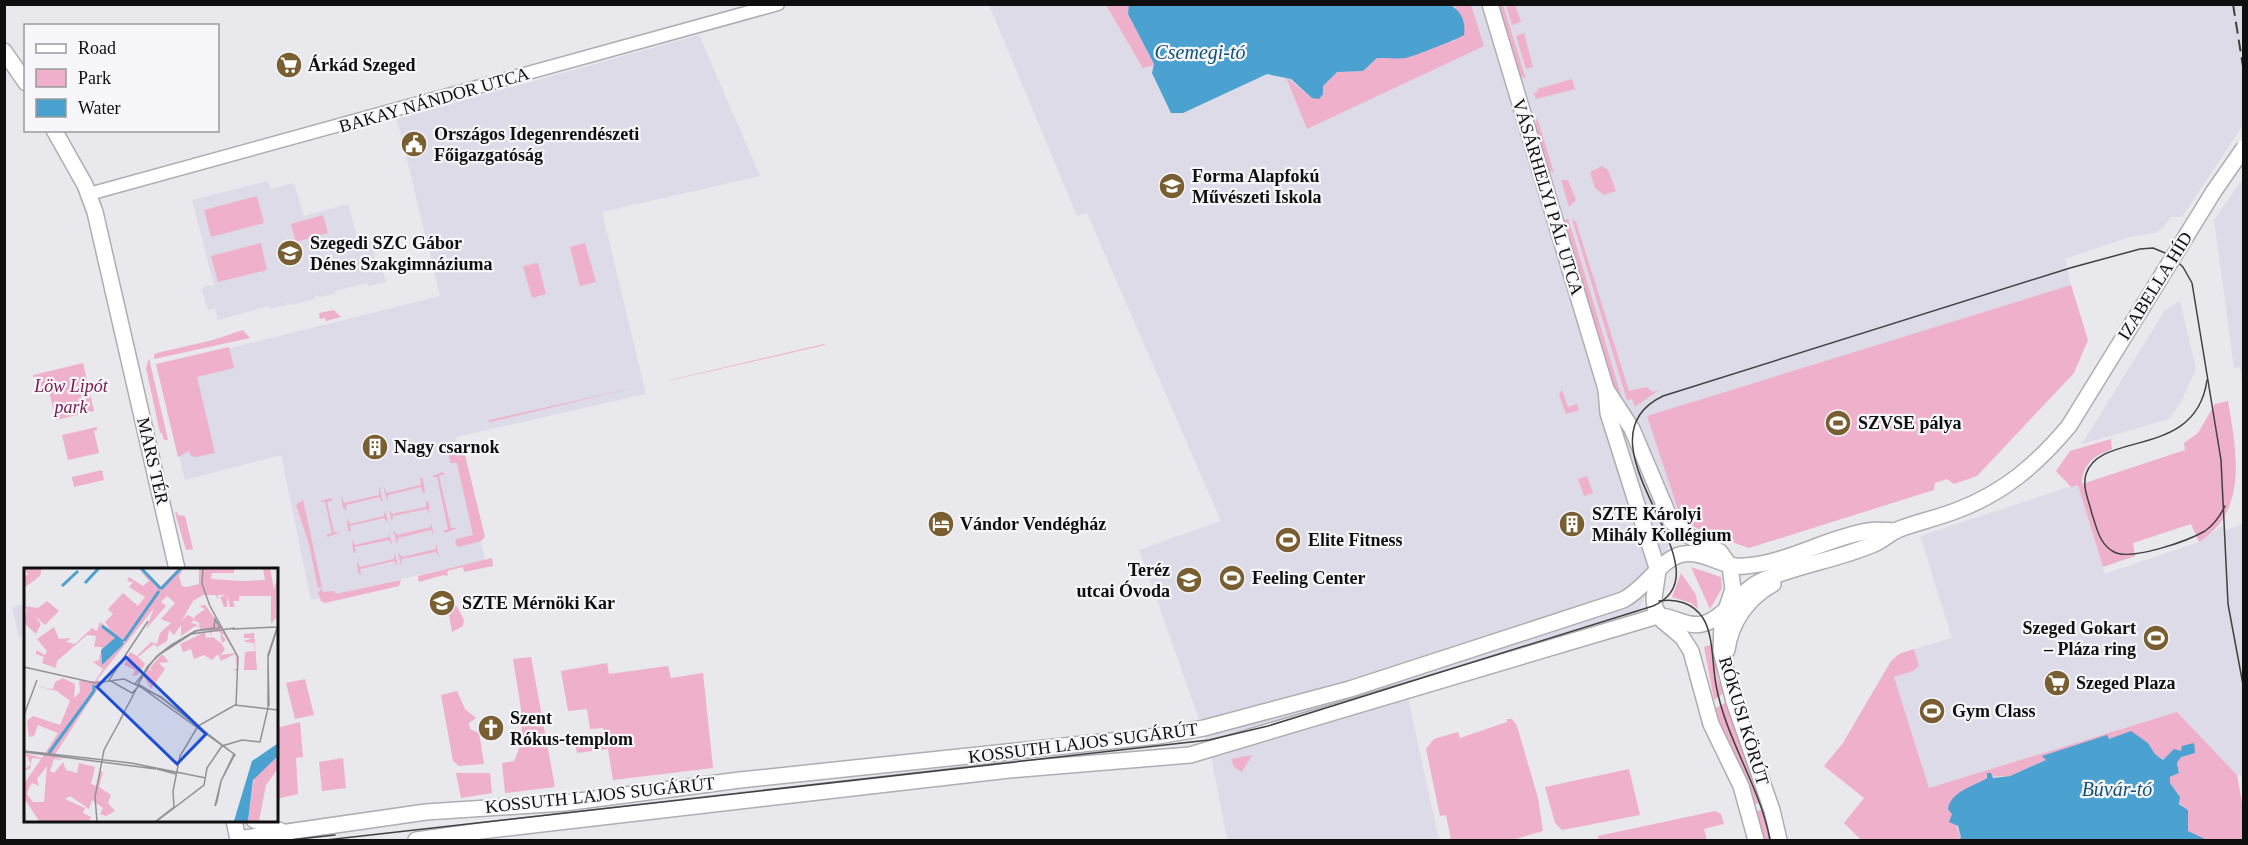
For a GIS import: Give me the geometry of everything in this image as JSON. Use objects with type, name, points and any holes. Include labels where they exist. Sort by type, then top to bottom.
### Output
[{"type":"main road","name":"VÁSÁRHELYI PÁL UTCA","points":[[1490,4],[1606,389],[1608,413],[1658,571]]},
{"type":"main road","points":[[4,51],[24,80]]},
{"type":"main road","name":"MARS TÉR","points":[[55,132],[89,194],[177,568]]},
{"type":"main road","name":"IZABELLA HÍD","points":[[2069,426],[2214,191],[2244,148]]},
{"type":"main road","name":"VÁSÁRHELYI PÁL UTCA","points":[[1606,389],[1632,429],[1671,521],[1689,536],[1720,552],[1730,566]]},
{"type":"main road","name":"KOSSUTH LAJOS SUGÁRÚT","points":[[416,840],[1009,770],[1190,755],[1658,616],[1691,625],[1701,625],[1715,619],[1750,586],[1874,544],[1896,531],[1958,510],[2010,484],[2041,459],[2069,426]]},
{"type":"main road","name":"KOSSUTH LAJOS SUGÁRÚT","points":[[235,840],[426,812],[564,803],[740,780],[1158,736],[1204,728],[1400,674],[1623,600],[1642,589],[1671,559],[1689,554],[1702,555],[1730,566],[1767,563],[1869,531],[1896,531]]},
{"type":"main road","name":"RÓKUSI KÖRÚT","points":[[1730,566],[1734,589],[1726,607],[1721,628],[1721,651],[1732,696],[1772,810],[1779,840]]},
{"type":"main road","points":[[1725,668],[1730,634],[1740,613],[1763,589],[1804,566]]},
{"type":"main road","points":[[1658,571],[1654,598],[1658,616]]},
{"type":"main road","name":"RÓKUSI KÖRÚT","points":[[1658,616],[1682,637],[1691,651],[1712,724],[1742,786],[1756,840]]},
{"type":"main road","points":[[234,821],[235,840]]},
{"type":"main road","points":[[256,821],[261,825],[287,832]]},
{"type":"street","name":"BAKAY NÁNDOR UTCA","points":[[89,194],[778,4]]},
{"type":"shaded area","points":[[989,5],[2242,5],[2243,125],[2182,217],[2171,217],[2162,229],[2155,233],[2129,237],[2065,259],[2071,285],[1647,416],[1681,519],[1630,628],[1408,698],[1439,840],[1227,840],[1210,750],[1139,550],[1221,521],[1087,213],[1077,216]]},
{"type":"shaded area","points":[[699,35],[760,176],[602,212],[646,394],[456,437],[485,560],[401,579],[400,582],[311,600],[281,455],[185,480],[158,366],[440,296],[397,119]]},
{"type":"shaded area","points":[[2243,178],[2243,393],[2240,367],[2234,368],[2214,220]]},
{"type":"shaded area","name":"Szegedi SZC Gábor Dénes Szakgimnáziuma","points":[[268,181],[271,189],[294,183],[304,216],[348,204],[359,244],[371,241],[376,263],[381,263],[386,282],[368,286],[367,283],[335,291],[335,294],[319,297],[315,295],[315,299],[290,305],[287,302],[287,305],[270,309],[269,306],[218,320],[215,308],[208,310],[202,291],[203,287],[214,285],[192,200]]},
{"type":"shaded area","points":[[2180,301],[2196,369],[2182,400],[2169,419],[2082,444],[2165,310]]},
{"type":"shaded area","points":[[2078,484],[2105,574],[2199,542],[2223,525],[2225,531],[2243,523],[2243,777],[2237,775],[2177,712],[1929,788],[1894,677],[1913,671],[1919,666],[1914,649],[1952,638],[1920,536]]},
{"type":"shaded area","points":[[24,604],[24,636],[19,638],[12,607]]},
{"type":"green space","points":[[1106,5],[1129,5],[1128,14],[1154,65],[1143,68]]},
{"type":"green space","points":[[1450,5],[1471,5],[1484,46],[1307,129],[1286,77],[1312,98],[1337,72],[1363,71],[1377,58],[1406,58],[1445,42],[1455,41],[1456,7]]},
{"type":"green space","points":[[1494,5],[1503,5],[1526,79],[1518,75]]},
{"type":"green space","points":[[1506,5],[1515,5],[1521,22],[1512,25]]},
{"type":"green space","points":[[1524,33],[1533,67],[1526,69],[1516,36]]},
{"type":"green space","points":[[1572,79],[1575,89],[1536,99],[1534,93],[1538,92],[1537,89]]},
{"type":"green space","points":[[1537,117],[1554,173],[1548,169],[1535,127]]},
{"type":"green space","points":[[1602,166],[1608,170],[1616,191],[1604,195],[1595,188],[1590,172]]},
{"type":"green space","points":[[1561,180],[1568,180],[1576,200],[1569,207]]},
{"type":"green space","points":[[257,196],[264,223],[211,237],[204,210]]},
{"type":"green space","points":[[323,215],[328,233],[296,242],[291,224]]},
{"type":"green space","points":[[1568,218],[1621,397],[1615,398],[1564,221]]},
{"type":"green space","points":[[1572,219],[1576,222],[1629,391],[1646,387],[1653,392],[1659,390],[1635,407],[1632,399],[1627,400]]},
{"type":"green space","points":[[261,243],[267,270],[218,282],[211,256]]},
{"type":"green space","points":[[585,243],[596,282],[580,286],[570,247]]},
{"type":"green space","points":[[538,263],[546,294],[532,298],[523,266]]},
{"type":"green space","name":"SZVSE pálya","points":[[2071,285],[2088,340],[2074,373],[1977,476],[1954,484],[1947,479],[1935,483],[1934,490],[1749,548],[1703,532],[1681,519],[1647,416]]},
{"type":"green space","points":[[334,310],[341,317],[326,321],[325,318],[320,319],[319,313]]},
{"type":"green space","points":[[243,330],[250,338],[154,359],[157,353],[213,340]]},
{"type":"green space","points":[[824,344],[672,380],[670,380]]},
{"type":"green space","points":[[229,347],[234,368],[197,377],[215,453],[196,457],[191,456],[189,451],[178,457],[156,364]]},
{"type":"green space","points":[[149,358],[168,440],[164,440],[160,433],[146,368]]},
{"type":"green space","name":"Löw Lipót park","points":[[83,363],[94,411],[56,420],[48,387],[37,390],[33,375]]},
{"type":"green space","points":[[637,387],[490,422],[488,421],[490,420]]},
{"type":"green space","points":[[1562,390],[1568,407],[1577,404],[1579,410],[1566,414],[1559,395]]},
{"type":"green space","points":[[2228,401],[2236,461],[2235,480],[2232,498],[2215,529],[2199,542],[2191,524],[2133,543],[2135,556],[2103,567],[2078,485],[2071,487],[2056,471],[2070,451],[2111,439],[2112,449],[2091,461],[2084,471],[2082,484],[2185,450],[2184,443],[2198,433],[2215,404]]},
{"type":"green space","points":[[97,427],[94,431],[99,453],[68,460],[62,435]]},
{"type":"green space","points":[[464,451],[485,537],[481,541],[459,547],[455,544],[456,539],[473,535],[457,463],[451,463],[448,454]]},
{"type":"green space","points":[[102,470],[104,480],[74,487],[72,477]]},
{"type":"green space","points":[[442,472],[445,474],[439,476],[451,528],[457,528],[446,533],[443,531],[448,529],[437,477],[431,477]]},
{"type":"green space","points":[[1587,476],[1593,493],[1584,496],[1578,479]]},
{"type":"green space","points":[[420,477],[423,479],[425,492],[423,493],[421,487],[388,495],[387,501],[383,485],[387,493],[421,485]]},
{"type":"green space","points":[[379,486],[383,502],[379,497],[346,505],[347,511],[343,508],[341,495],[344,503],[379,495]]},
{"type":"green space","points":[[330,498],[333,500],[327,502],[334,532],[340,532],[328,537],[326,535],[332,533],[325,502],[319,502]]},
{"type":"green space","points":[[303,500],[322,587],[318,588],[309,544],[296,505]]},
{"type":"green space","points":[[426,501],[429,503],[429,514],[427,509],[393,516],[392,522],[389,509],[392,514],[426,507]]},
{"type":"green space","points":[[385,510],[388,523],[384,518],[350,526],[351,532],[348,530],[347,518],[350,524],[384,516]]},
{"type":"green space","points":[[177,512],[178,515],[185,516],[193,549],[186,550],[175,513]]},
{"type":"green space","points":[[431,522],[434,535],[431,530],[398,538],[397,544],[393,530],[397,535],[431,527]]},
{"type":"green space","points":[[389,531],[392,545],[389,540],[355,547],[356,553],[353,552],[352,540],[355,545],[389,537]]},
{"type":"green space","points":[[436,543],[439,557],[436,552],[402,559],[401,565],[398,552],[402,557],[436,549]]},
{"type":"green space","points":[[395,553],[398,566],[394,561],[360,569],[361,575],[358,573],[357,561],[360,567],[394,559]]},
{"type":"green space","points":[[492,558],[493,566],[464,572],[463,567],[447,571],[448,576],[419,582],[418,576]]},
{"type":"green space","points":[[1691,567],[1721,577],[1722,588],[1710,609]]},
{"type":"green space","points":[[1681,573],[1696,595],[1698,609],[1691,603],[1672,597]]},
{"type":"green space","points":[[401,580],[399,586],[325,603],[321,601],[318,592],[322,589],[323,592],[334,591],[336,594]]},
{"type":"green space","points":[[456,605],[464,620],[463,626],[452,632],[448,609]]},
{"type":"green space","points":[[1713,644],[1718,680],[1725,692],[1714,700],[1704,647]]},
{"type":"green space","points":[[1914,649],[1919,666],[1913,671],[1894,677],[1929,788],[2177,712],[2237,775],[2243,808],[2243,840],[2207,840],[2188,831],[2188,810],[2179,803],[2180,797],[2170,783],[2170,777],[2179,773],[2177,763],[2181,752],[2164,760],[2155,754],[2148,743],[2109,739],[2043,756],[2046,760],[2010,776],[1987,777],[1952,814],[1961,838],[1958,840],[1861,840],[1844,823],[1864,798],[1824,766],[1843,743],[1891,661],[1899,654]]},
{"type":"green space","points":[[531,657],[555,787],[505,793],[502,763],[514,761],[519,749],[522,724],[513,659]]},
{"type":"green space","points":[[607,663],[609,674],[668,666],[671,678],[703,673],[713,768],[613,780],[608,749],[577,753],[574,737],[603,733],[603,728],[590,729],[587,709],[568,711],[561,671]]},
{"type":"green space","points":[[305,679],[314,715],[295,719],[286,683]]},
{"type":"green space","points":[[457,691],[465,709],[476,718],[469,723],[470,729],[479,733],[484,764],[459,766],[453,761],[441,695]]},
{"type":"green space","points":[[1728,701],[1762,802],[1754,805],[1713,710]]},
{"type":"green space","points":[[1507,719],[1512,719],[1517,726],[1538,798],[1543,831],[1512,840],[1451,840],[1446,815],[1440,816],[1426,749],[1434,739],[1458,732],[1460,738],[1507,722]]},
{"type":"green space","points":[[300,722],[303,757],[296,758],[298,794],[278,799],[278,728]]},
{"type":"green space","points":[[1252,755],[1242,772],[1234,767],[1231,759]]},
{"type":"green space","points":[[343,758],[346,788],[322,791],[319,762]]},
{"type":"green space","points":[[1629,769],[1640,815],[1562,830],[1555,823],[1545,787]]},
{"type":"green space","points":[[456,773],[490,773],[492,793],[461,798]]},
{"type":"green space","points":[[1765,809],[1772,840],[1764,840],[1756,815],[1757,811]]},
{"type":"green space","points":[[1715,811],[1721,814],[1724,824],[1704,829],[1707,840],[1599,840],[1598,836]]},
{"type":"water","name":"Csemegi-tó","points":[[1129,4],[1450,5],[1460,14],[1464,22],[1464,35],[1411,57],[1377,58],[1363,71],[1337,72],[1323,86],[1323,94],[1319,99],[1312,98],[1291,79],[1267,74],[1183,113],[1171,113],[1152,73],[1154,64],[1128,14]]},
{"type":"water","name":"Búvár-tó","points":[[2131,731],[2148,743],[2155,754],[2163,760],[2174,749],[2181,751],[2182,746],[2194,743],[2195,753],[2181,757],[2177,763],[2179,773],[2170,777],[2170,783],[2180,797],[2179,804],[2188,810],[2188,831],[2207,840],[1958,840],[1961,838],[1958,826],[1949,822],[1952,814],[1948,809],[1950,803],[1963,790],[1987,778],[1987,773],[1991,773],[1993,778],[2010,776],[2046,760],[2042,756],[2107,735],[2109,739]]},
{"type":"tram line","points":[[326,840],[1209,740],[1268,726],[1653,606],[1673,589],[1676,565],[1667,536],[1639,473],[1632,443],[1638,417],[1663,396],[2070,268],[2140,249],[2153,248],[2170,255],[2183,267],[2192,283],[2221,460],[2228,604],[2244,690]]},
{"type":"tram line","points":[[2207,380],[2199,405],[2185,422],[2168,433],[2109,452],[2095,461],[2086,474],[2085,489],[2102,540],[2109,549],[2122,554],[2160,549],[2197,535],[2211,526],[2225,506]]},
{"type":"tram line","points":[[1659,601],[1672,600],[1689,605],[1699,613],[1707,625],[1721,705],[1759,801],[1770,840]]},
{"type":"tram line","points":[[290,840],[335,835]]},
{"type":"railway","points":[[2233,4],[2244,73]]},
{"type":"place","name":"Árkád Szeged","points":[[289,65]]},
{"type":"place","name":"Országos Idegenrendészeti Főigazgatóság","points":[[414,144]]},
{"type":"place","name":"Forma Alapfokú Művészeti Iskola","points":[[1172,186]]},
{"type":"place","name":"Szegedi SZC Gábor Dénes Szakgimnáziuma","points":[[290,253]]},
{"type":"place","name":"SZVSE pálya","points":[[1838,423]]},
{"type":"place","name":"Nagy csarnok","points":[[375,447]]},
{"type":"place","name":"Vándor Vendégház","points":[[941,524]]},
{"type":"place","name":"SZTE Károlyi Mihály Kollégium","points":[[1572,524]]},
{"type":"place","name":"Elite Fitness","points":[[1288,540]]},
{"type":"place","name":"Feeling Center","points":[[1232,578]]},
{"type":"place","name":"Teréz utcai Óvoda","points":[[1189,580]]},
{"type":"place","name":"SZTE Mérnöki Kar","points":[[442,603]]},
{"type":"place","name":"Szeged Gokart – Pláza ring","points":[[2156,638]]},
{"type":"place","name":"Szeged Plaza","points":[[2057,683]]},
{"type":"place","name":"Gym Class","points":[[1932,711]]},
{"type":"place","name":"Szent Rókus-templom","points":[[491,728]]}]
